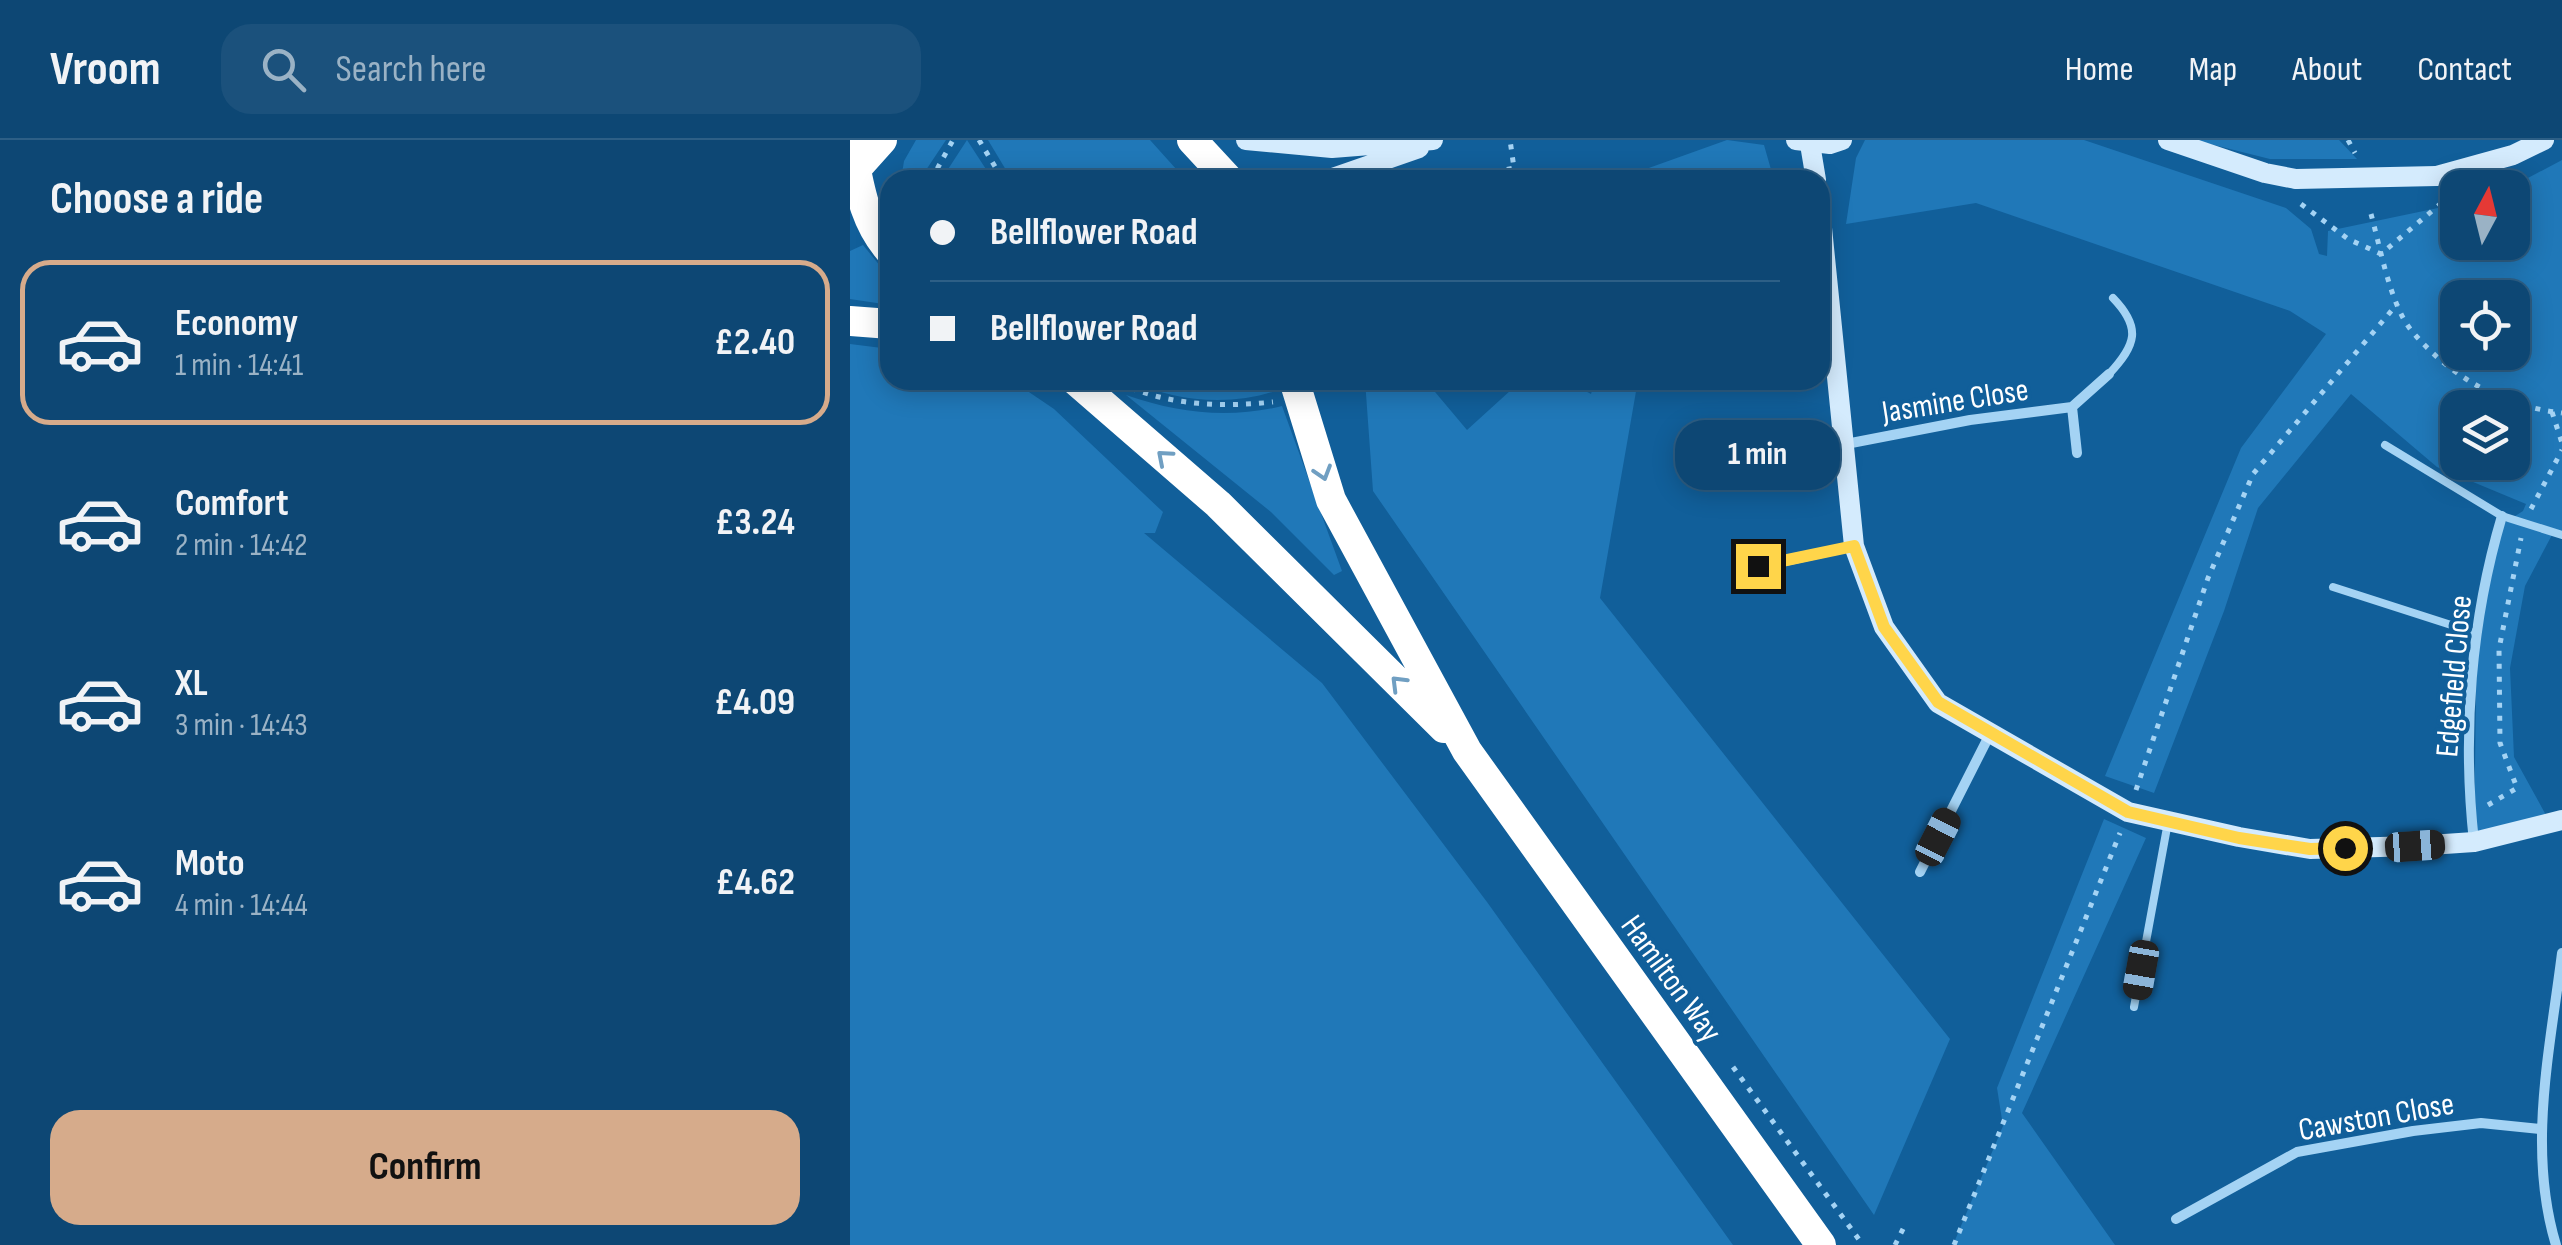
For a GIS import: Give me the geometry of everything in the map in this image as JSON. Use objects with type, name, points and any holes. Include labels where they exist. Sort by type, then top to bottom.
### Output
[{"type":"highway","points":[[880,240],[874,233],[853,170],[882,140]]},
{"type":"highway","points":[[1192,140],[1220,170]]},
{"type":"highway","points":[[850,321],[880,323]]},
{"type":"highway","name":"Hamilton Way","points":[[1087,390],[1218,504],[1467,752]]},
{"type":"highway","name":"Hamilton Way","points":[[1298,390],[1332,500],[1467,752],[1821,1245]]},
{"type":"street","points":[[1246,140],[1332,148],[1436,140]]},
{"type":"street","points":[[1355,170],[1436,140]]},
{"type":"street","points":[[1813,170],[1803,142],[1842,140]]},
{"type":"street","points":[[2168,140],[2264,173],[2296,179],[2440,183]]},
{"type":"street","points":[[2476,170],[2544,140]]},
{"type":"street","points":[[1830,299],[1854,546],[1884,627],[1938,702],[2128,812],[2168,822],[2310,849],[2474,842],[2561,820],[2562,832]]},
{"type":"street","name":"Jasmine Close","points":[[1846,444],[1970,420],[2072,407],[2109,374]]},
{"type":"street","name":"Jasmine Close","points":[[2072,407],[2076,453]]},
{"type":"street","name":"Edgefield Close","points":[[2474,842],[2471,689],[2476,633],[2502,516]]},
{"type":"street","points":[[1758,566],[1854,546]]},
{"type":"street","points":[[1920,872],[1990,734]]},
{"type":"street","points":[[2556,1245],[2542,1176],[2540,1129],[2557,1041],[2562,953]]},
{"type":"street","name":"Cawston Close","points":[[2176,1220],[2297,1152],[2413,1130],[2481,1123],[2540,1129]]},
{"type":"lane","points":[[2109,374],[2129,350],[2133,337],[2128,314],[2113,298]]},
{"type":"lane","points":[[2385,445],[2502,516],[2562,535]]},
{"type":"lane","points":[[2332,588],[2476,633]]},
{"type":"lane","points":[[2134,1007],[2168,822]]},
{"type":"path","points":[[936,170],[953,140]]},
{"type":"path","points":[[979,140],[997,170]]},
{"type":"path","points":[[1504,170],[1514,168],[1510,140]]},
{"type":"path","points":[[2348,140],[2355,153]]},
{"type":"path","points":[[2264,173],[2275,187],[2348,239],[2382,254]]},
{"type":"path","points":[[2382,254],[2439,208],[2440,203]]},
{"type":"path","points":[[2371,214],[2398,303],[2410,328],[2473,387],[2534,410],[2562,413]]},
{"type":"path","points":[[1954,1245],[2128,812],[2208,578],[2252,474],[2398,303]]},
{"type":"path","points":[[1135,390],[1160,400],[1213,405],[1272,402],[1286,390]]},
{"type":"path","points":[[2471,815],[2517,788],[2500,743],[2499,649],[2524,523],[2562,446],[2552,412]]},
{"type":"path","points":[[1724,1054],[1863,1245]]},
{"type":"path","points":[[1895,1245],[1906,1223]]},
{"type":"shaded area","points":[[916,140],[946,140],[926,170],[903,170]]},
{"type":"shaded area","points":[[967,140],[986,170],[948,170]]},
{"type":"shaded area","points":[[988,140],[1150,140],[1177,170],[1006,170]]},
{"type":"shaded area","points":[[1727,140],[1764,145],[1771,170],[1643,170]]},
{"type":"shaded area","points":[[1865,140],[2084,140],[2286,208],[2311,229],[2319,254],[2327,256],[2328,231],[2440,208],[2440,260],[2530,260],[2530,177],[2562,160],[2562,534],[2553,533],[2525,586],[2510,668],[2514,757],[2552,826],[2474,842],[2477,622],[2498,527],[2523,511],[2526,504],[2468,480],[2530,480],[2530,390],[2440,390],[2440,468],[2351,394],[2258,508],[2224,611],[2154,793],[2105,776],[2241,448],[2326,334],[2290,311],[1976,203],[1846,224],[1856,158]]},
{"type":"shaded area","points":[[2194,140],[2339,140],[2357,159],[2270,159]]},
{"type":"shaded area","points":[[863,245],[880,266],[880,304],[850,299],[850,251]]},
{"type":"shaded area","points":[[850,344],[880,348],[880,390],[1026,390],[1054,409],[1163,512],[1155,533],[1144,533],[1322,683],[1487,902],[1733,1245],[850,1245]]},
{"type":"shaded area","points":[[1155,390],[1278,390],[1224,400]]},
{"type":"shaded area","points":[[1366,390],[1433,390],[1467,430],[1511,390],[1584,390],[1591,394],[1592,390],[1636,390],[1600,598],[1950,1039],[1874,1215],[1373,491]]},
{"type":"shaded area","points":[[1126,395],[1203,412],[1282,406],[1342,571],[1334,575],[1271,512]]},
{"type":"shaded area","points":[[2104,819],[2146,838],[2022,1113],[2115,1245],[1953,1245],[2003,1126],[1997,1088]]},
{"type":"route","points":[[1758,566],[1854,546],[1884,627],[1938,702],[2087,792],[2128,812],[2239,838],[2310,849],[2345,848]]}]
